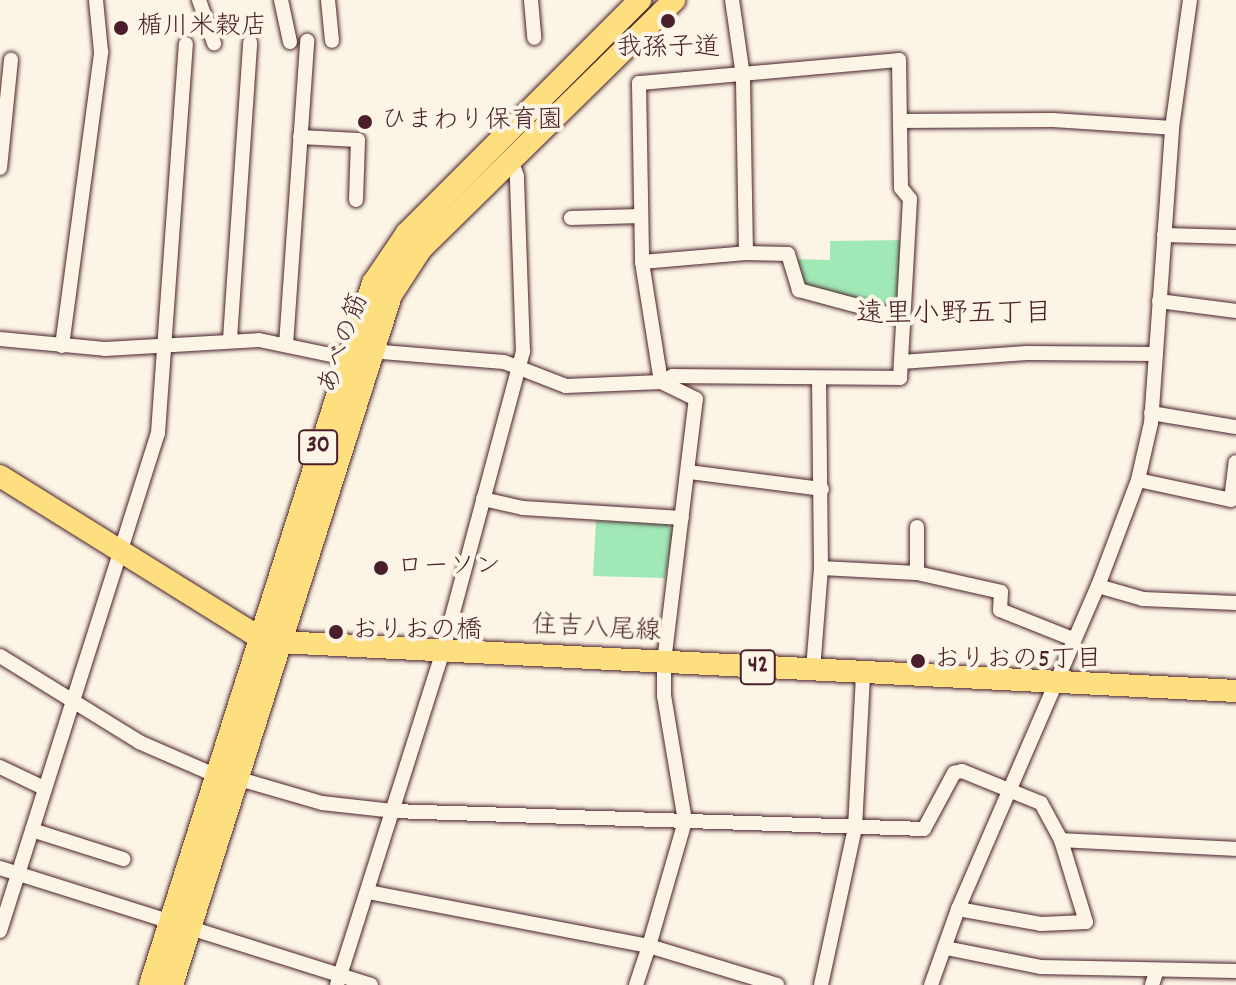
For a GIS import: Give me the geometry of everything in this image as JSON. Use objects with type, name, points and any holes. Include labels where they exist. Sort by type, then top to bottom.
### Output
[{"type":"main road","name":"あべの筋","points":[[172,985],[180,925],[225,777],[380,317],[410,263],[511,160],[600,56],[640,0]]},
{"type":"main road","name":"あべの筋","points":[[269,640],[345,358],[373,283],[393,250],[600,56],[674,0]]},
{"type":"main road","name":"住吉八尾線","points":[[0,476],[269,640],[1236,691]]},
{"type":"main road","name":"あべの筋","points":[[150,985],[180,925]]},
{"type":"street","points":[[62,346],[101,52],[96,0]]},
{"type":"street","points":[[199,0],[214,43]]},
{"type":"street","points":[[281,0],[290,42]]},
{"type":"street","points":[[328,0],[332,41]]},
{"type":"street","points":[[531,0],[534,38]]},
{"type":"street","points":[[732,0],[743,76],[746,253]]},
{"type":"street","points":[[931,985],[958,909],[1098,586],[1138,480],[1151,413],[1172,128],[1190,0]]},
{"type":"street","points":[[286,345],[307,41]]},
{"type":"street","points":[[230,339],[250,43]]},
{"type":"street","points":[[0,931],[158,433],[167,345],[186,44]]},
{"type":"street","points":[[0,168],[11,60]]},
{"type":"street","points":[[370,351],[515,366],[566,386],[661,382],[673,376],[900,378],[910,199],[901,188],[899,60],[639,83],[642,262],[661,382]]},
{"type":"street","points":[[900,121],[1053,120],[1172,128]]},
{"type":"street","points":[[300,137],[358,140],[356,200]]},
{"type":"street","points":[[339,980],[443,650],[515,366],[523,352],[517,176],[511,160]]},
{"type":"street","points":[[571,218],[641,216]]},
{"type":"street","points":[[1164,235],[1236,237]]},
{"type":"street","points":[[642,262],[746,253],[788,254],[799,290],[903,318]]},
{"type":"street","points":[[1159,301],[1236,311]]},
{"type":"street","points":[[0,339],[62,346],[167,345],[230,339],[286,345],[345,358]]},
{"type":"street","points":[[901,362],[1027,353],[1156,354]]},
{"type":"street","points":[[813,670],[821,568],[819,378]]},
{"type":"street","points":[[636,985],[685,821],[664,696],[664,662],[696,399],[661,382]]},
{"type":"street","points":[[1151,413],[1236,427]]},
{"type":"street","points":[[1138,480],[1231,500],[1236,462]]},
{"type":"street","points":[[689,472],[822,489]]},
{"type":"street","points":[[483,499],[523,508],[682,518]]},
{"type":"street","points":[[917,527],[917,573]]},
{"type":"street","points":[[821,568],[917,573],[1001,592],[1000,610],[1073,639]]},
{"type":"street","points":[[1098,586],[1143,599],[1236,603]]},
{"type":"street","points":[[0,656],[139,742],[225,777],[322,803],[393,811],[924,829],[954,773],[962,771],[1041,803],[1061,840],[1086,922],[1041,924],[958,909]]},
{"type":"street","points":[[821,985],[855,828],[863,673]]},
{"type":"street","points":[[0,767],[44,788]]},
{"type":"street","points":[[32,830],[123,859]]},
{"type":"street","points":[[1061,840],[1236,849]]},
{"type":"street","points":[[0,868],[339,980],[371,985]]},
{"type":"street","points":[[368,892],[649,946],[777,985]]},
{"type":"street","points":[[946,948],[1040,967],[1236,971]]},
{"type":"street","points":[[1152,985],[1157,970]]},
{"type":"green space","points":[[904,240],[902,313],[808,290],[792,259],[830,260],[830,241]]},
{"type":"green space","points":[[596,521],[667,524],[673,531],[665,578],[593,576]]},
{"type":"place","name":"我孫子道","points":[[668,21]]},
{"type":"place","name":"楯川米穀店","points":[[121,28]]},
{"type":"place","name":"ひまわり保育園","points":[[365,122]]},
{"type":"place","name":"ローソン","points":[[381,568]]},
{"type":"place","name":"おりおの橋","points":[[336,632]]},
{"type":"place","name":"おりおの5丁目","points":[[918,661]]},
{"type":"district","name":"遠里小野五丁目","points":[[954,316]]}]
